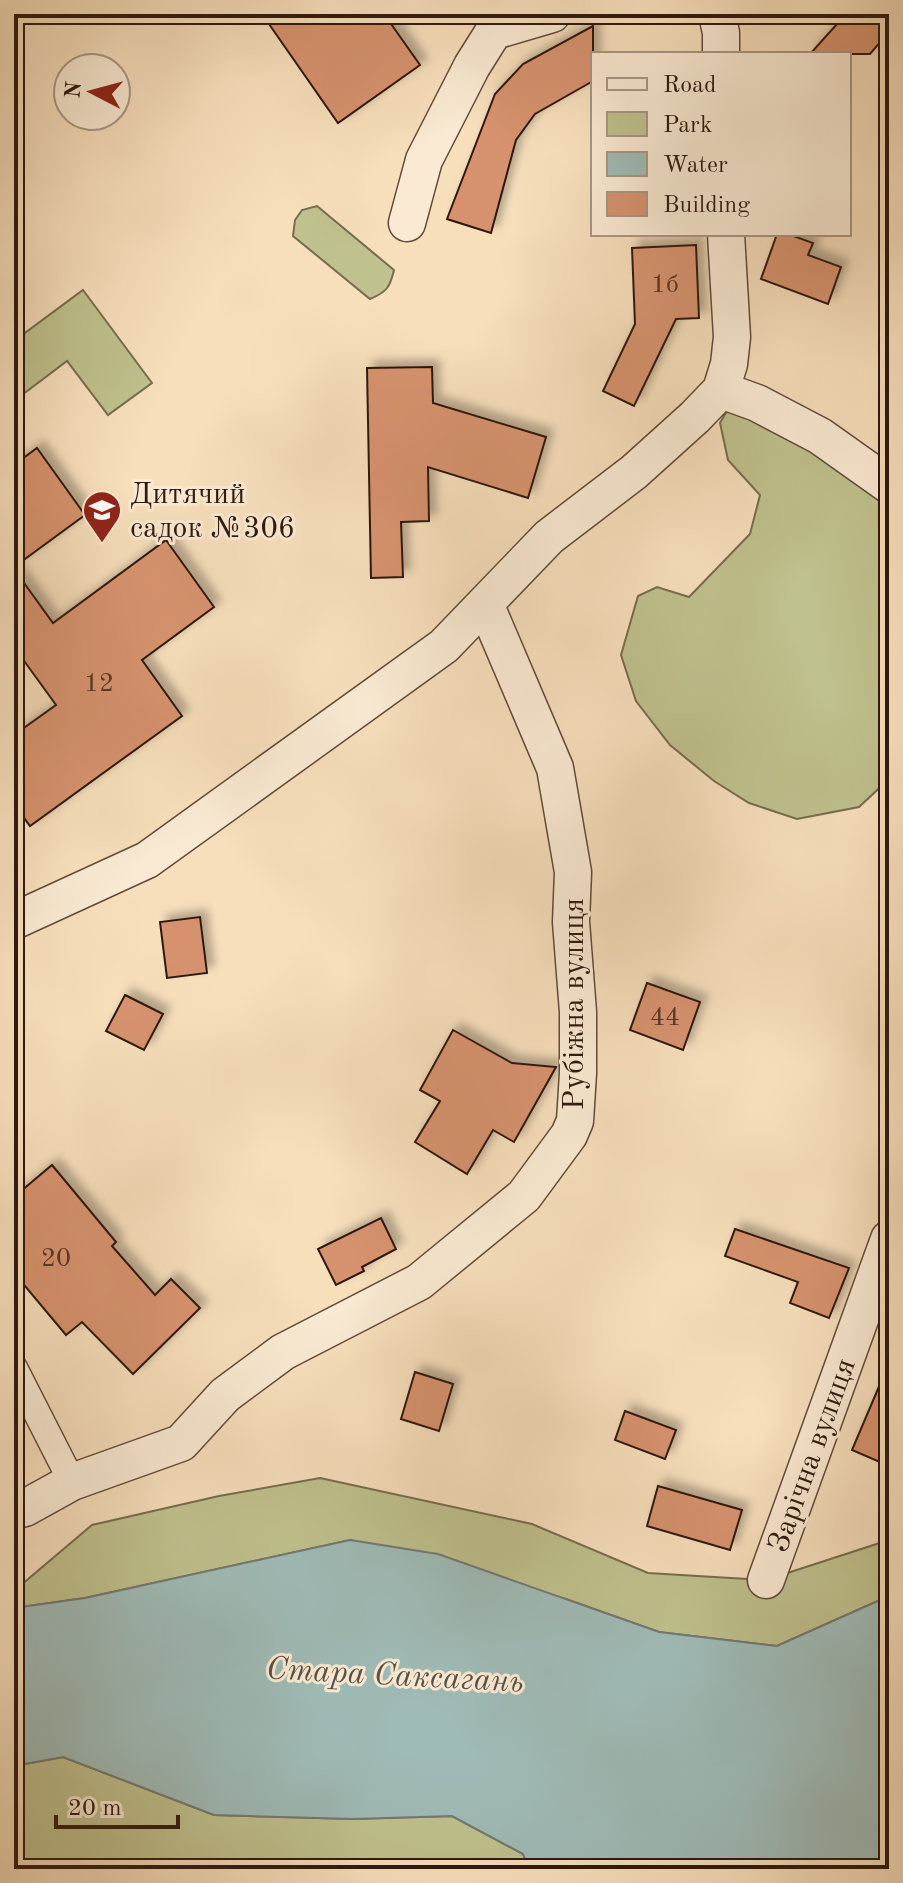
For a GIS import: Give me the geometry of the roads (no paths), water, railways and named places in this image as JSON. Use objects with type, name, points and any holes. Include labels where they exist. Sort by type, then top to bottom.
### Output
[{"type":"street","points":[[407,223],[424,160],[472,66],[494,31],[552,14]]},
{"type":"street","points":[[717,14],[721,52]]},
{"type":"street","points":[[14,921],[147,860],[444,646],[486,606],[549,537],[634,472],[695,417],[721,390],[729,364],[732,337],[726,236]]},
{"type":"street","points":[[721,390],[757,403],[820,436],[889,485]]},
{"type":"street","name":"Рубіжна вулиця","points":[[14,1511],[72,1482],[181,1443],[225,1395],[283,1352],[419,1282],[524,1196],[569,1135],[575,1121],[578,1073],[578,1012],[571,922],[573,872],[555,768],[486,606]]},
{"type":"street","name":"Зарічна вулиця","points":[[766,1580],[889,1239]]},
{"type":"street","points":[[14,1368],[72,1482]]},
{"type":"water","name":"Стара Саксагань","points":[[350,1540],[438,1554],[659,1632],[777,1646],[889,1596],[889,1869],[529,1869],[523,1854],[452,1816],[353,1819],[214,1815],[63,1757],[14,1766],[14,1608],[85,1598]]},
{"type":"place","name":"Дитячий садок №306","points":[[102,544]]}]
